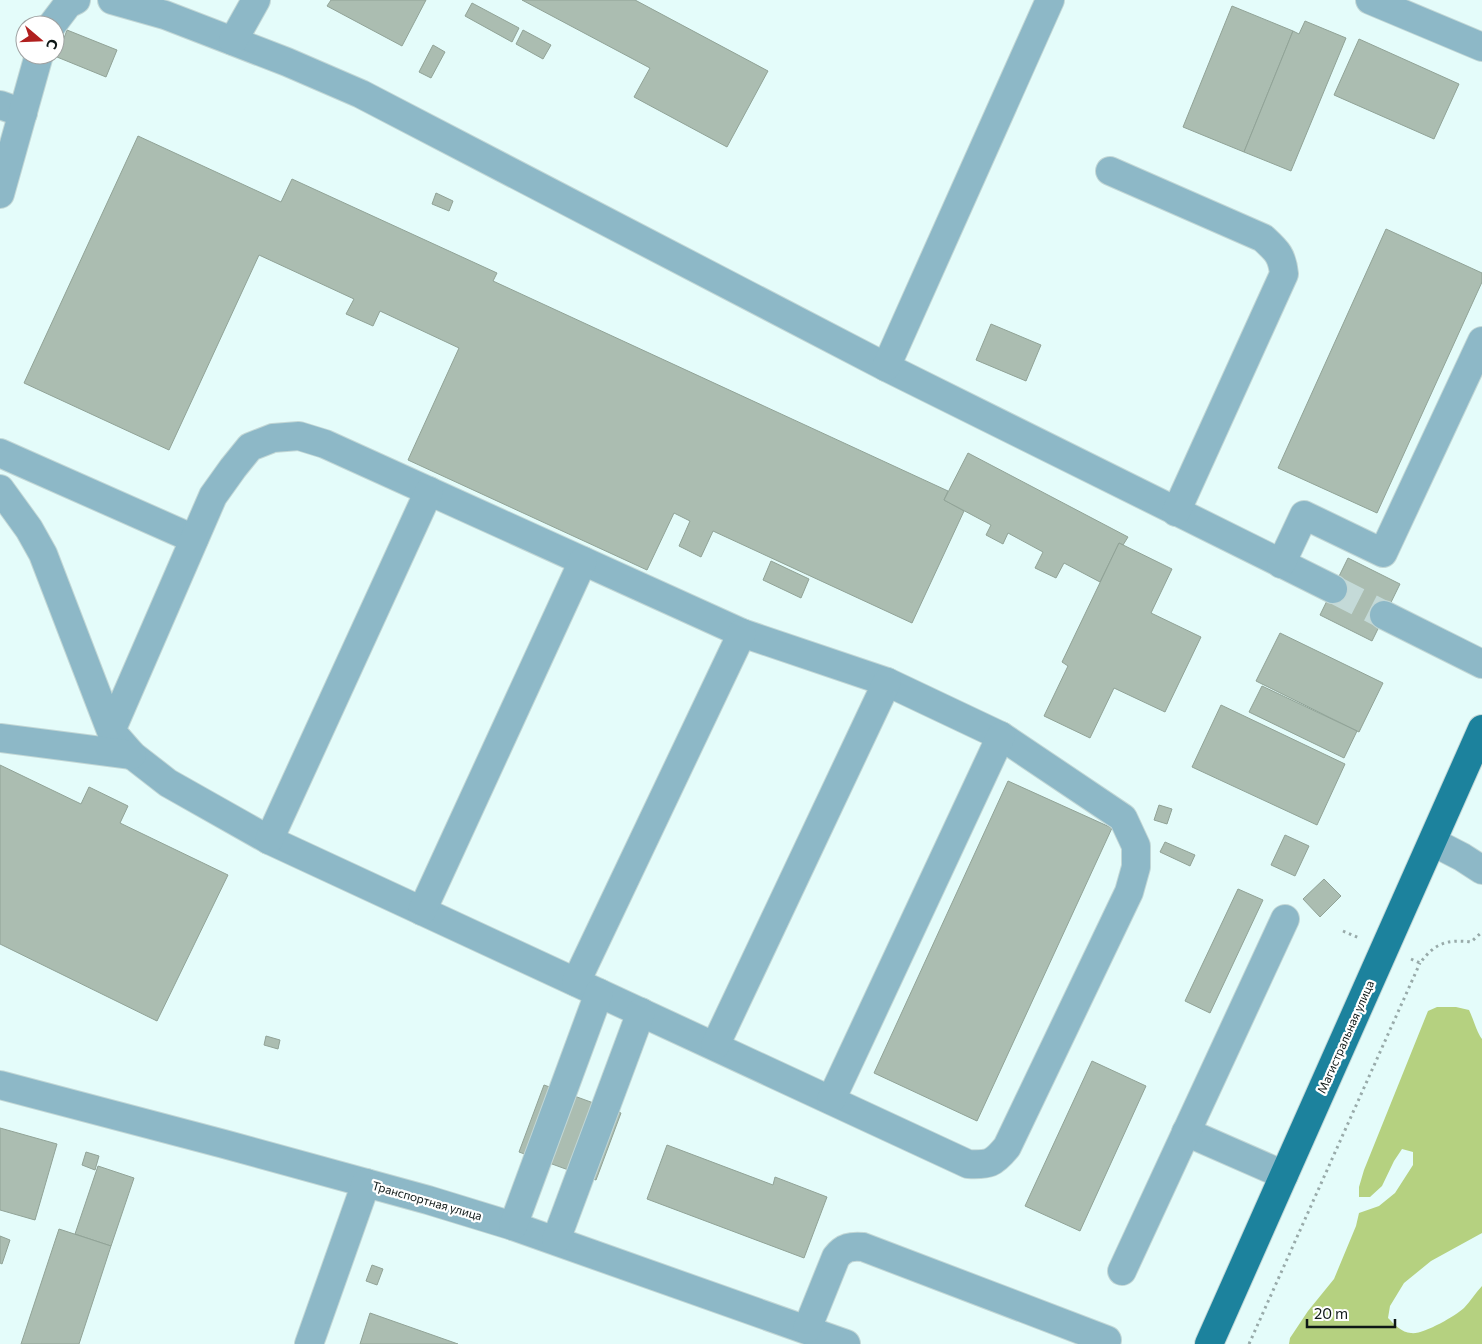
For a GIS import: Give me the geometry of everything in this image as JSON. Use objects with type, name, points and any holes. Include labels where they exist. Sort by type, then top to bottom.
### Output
[{"type":"main road","name":"Магистральная улица","points":[[1209,1344],[1482,729]]},
{"type":"street","points":[[60,15],[68,4],[76,0]]},
{"type":"street","points":[[112,0],[165,15],[287,62],[361,94],[886,367],[1332,590]]},
{"type":"street","points":[[233,41],[256,0]]},
{"type":"street","points":[[886,367],[1050,0]]},
{"type":"street","points":[[1370,0],[1482,47]]},
{"type":"street","points":[[0,140],[12,109],[34,65]]},
{"type":"street","points":[[0,194],[12,109]]},
{"type":"street","points":[[1110,171],[1263,238],[1274,248],[1283,261],[1284,274],[1176,512]]},
{"type":"street","points":[[1281,564],[1304,515],[1383,553],[1482,341]]},
{"type":"street","points":[[0,489],[29,529],[44,554],[111,730],[132,755],[168,783],[269,840],[968,1164],[984,1165],[997,1159],[1007,1147],[1129,892],[1136,867],[1136,846],[1123,818],[1000,736],[887,682],[742,633],[325,444],[299,436],[273,438],[250,447],[213,496],[111,730]]},
{"type":"street","points":[[0,453],[194,539]]},
{"type":"street","points":[[269,840],[429,491]]},
{"type":"street","points":[[422,911],[583,561]]},
{"type":"street","points":[[1384,615],[1482,664]]},
{"type":"street","points":[[514,1226],[587,987],[742,633]]},
{"type":"street","points":[[715,1046],[887,682]]},
{"type":"street","points":[[832,1100],[1000,736]]},
{"type":"street","points":[[0,738],[132,755]]},
{"type":"street","points":[[1433,842],[1482,870]]},
{"type":"street","points":[[1122,1271],[1285,919]]},
{"type":"street","points":[[556,1240],[641,1012]]},
{"type":"street","name":"Транспортная улица","points":[[0,1085],[224,1144],[514,1226],[846,1344]]},
{"type":"street","points":[[1186,1132],[1284,1175]]},
{"type":"street","points":[[309,1344],[366,1183]]},
{"type":"street","points":[[807,1329],[836,1256],[842,1250],[852,1246],[863,1247],[1108,1340]]},
{"type":"path","points":[[1249,1344],[1420,963]]},
{"type":"green space","points":[[1437,1007],[1456,1007],[1469,1010],[1482,1039],[1482,1233],[1431,1261],[1404,1283],[1390,1306],[1388,1318],[1404,1332],[1416,1333],[1423,1331],[1460,1311],[1482,1286],[1482,1344],[1289,1344],[1290,1338],[1308,1311],[1334,1279],[1356,1226],[1359,1213],[1379,1206],[1395,1193],[1413,1165],[1413,1152],[1402,1149],[1382,1186],[1370,1197],[1359,1197],[1359,1187],[1364,1170],[1428,1011]]},
{"type":"building","points":[[331,0],[426,0],[402,46],[327,6]]},
{"type":"building","points":[[522,0],[635,0],[768,71],[727,147],[634,97],[650,68]]},
{"type":"building","points":[[472,3],[519,28],[512,42],[465,16]]},
{"type":"building","points":[[1232,6],[1293,31],[1244,152],[1183,127]]},
{"type":"building","points":[[1305,21],[1346,38],[1291,171],[1244,152],[1293,31],[1299,34]]},
{"type":"building","points":[[67,30],[117,50],[106,77],[65,60],[65,35]]},
{"type":"building","points":[[523,30],[551,45],[543,59],[516,44]]},
{"type":"building","points":[[1359,39],[1459,84],[1434,139],[1334,95]]},
{"type":"building","points":[[433,45],[445,52],[431,78],[419,72]]},
{"type":"building","points":[[138,136],[281,202],[292,179],[497,273],[493,281],[948,491],[944,500],[964,511],[912,623],[713,531],[701,557],[679,546],[690,521],[674,513],[647,570],[408,460],[459,348],[380,311],[373,326],[346,314],[354,299],[259,255],[169,450],[24,383]]},
{"type":"building","points":[[436,193],[453,201],[449,211],[432,204]]},
{"type":"building","points":[[1386,229],[1482,273],[1482,282],[1377,513],[1278,468]]},
{"type":"building","points":[[991,324],[1041,345],[1026,381],[976,360]]},
{"type":"building","points":[[968,453],[1128,537],[1123,545],[1119,543],[1100,582],[1064,563],[1056,578],[1035,568],[1043,552],[1008,533],[1003,544],[986,535],[991,525],[944,500]]},
{"type":"building","points":[[1119,543],[1172,569],[1151,613],[1201,637],[1165,712],[1114,688],[1090,738],[1044,716],[1068,666],[1062,662]]},
{"type":"building","points":[[1348,558],[1400,584],[1372,641],[1320,615]]},
{"type":"building","points":[[771,561],[809,579],[801,598],[763,580]]},
{"type":"building","points":[[1280,633],[1383,683],[1359,732],[1256,681]]},
{"type":"building","points":[[1262,686],[1357,731],[1344,758],[1249,712]]},
{"type":"building","points":[[1221,705],[1345,764],[1317,825],[1192,767]]},
{"type":"building","points":[[0,765],[81,804],[89,787],[128,806],[120,823],[228,875],[157,1021],[0,944]]},
{"type":"building","points":[[1008,781],[1112,828],[977,1121],[874,1073]]},
{"type":"building","points":[[1159,805],[1172,809],[1167,824],[1154,820]]},
{"type":"building","points":[[1285,835],[1309,846],[1295,876],[1271,865]]},
{"type":"building","points":[[1165,842],[1195,855],[1190,866],[1160,852]]},
{"type":"building","points":[[1324,879],[1341,896],[1320,917],[1303,899]]},
{"type":"building","points":[[1238,889],[1263,900],[1210,1013],[1185,1001]]},
{"type":"building","points":[[266,1036],[280,1040],[278,1049],[264,1045]]},
{"type":"building","points":[[1092,1061],[1146,1086],[1080,1231],[1025,1206]]},
{"type":"building","points":[[544,1085],[621,1113],[596,1180],[519,1152]]},
{"type":"building","points":[[0,1128],[57,1144],[35,1220],[0,1210]]},
{"type":"building","points":[[667,1145],[773,1185],[775,1177],[827,1197],[804,1258],[647,1199]]},
{"type":"building","points":[[86,1152],[99,1156],[95,1170],[82,1165]]},
{"type":"building","points":[[98,1166],[134,1178],[111,1246],[75,1234]]},
{"type":"building","points":[[59,1229],[111,1246],[79,1344],[21,1344]]},
{"type":"building","points":[[0,1236],[10,1240],[2,1264],[0,1263]]},
{"type":"building","points":[[372,1265],[383,1269],[377,1285],[366,1281]]},
{"type":"building","points":[[370,1313],[458,1344],[360,1344]]},
{"type":"tunnel","points":[[1333,589],[1384,615]]}]
